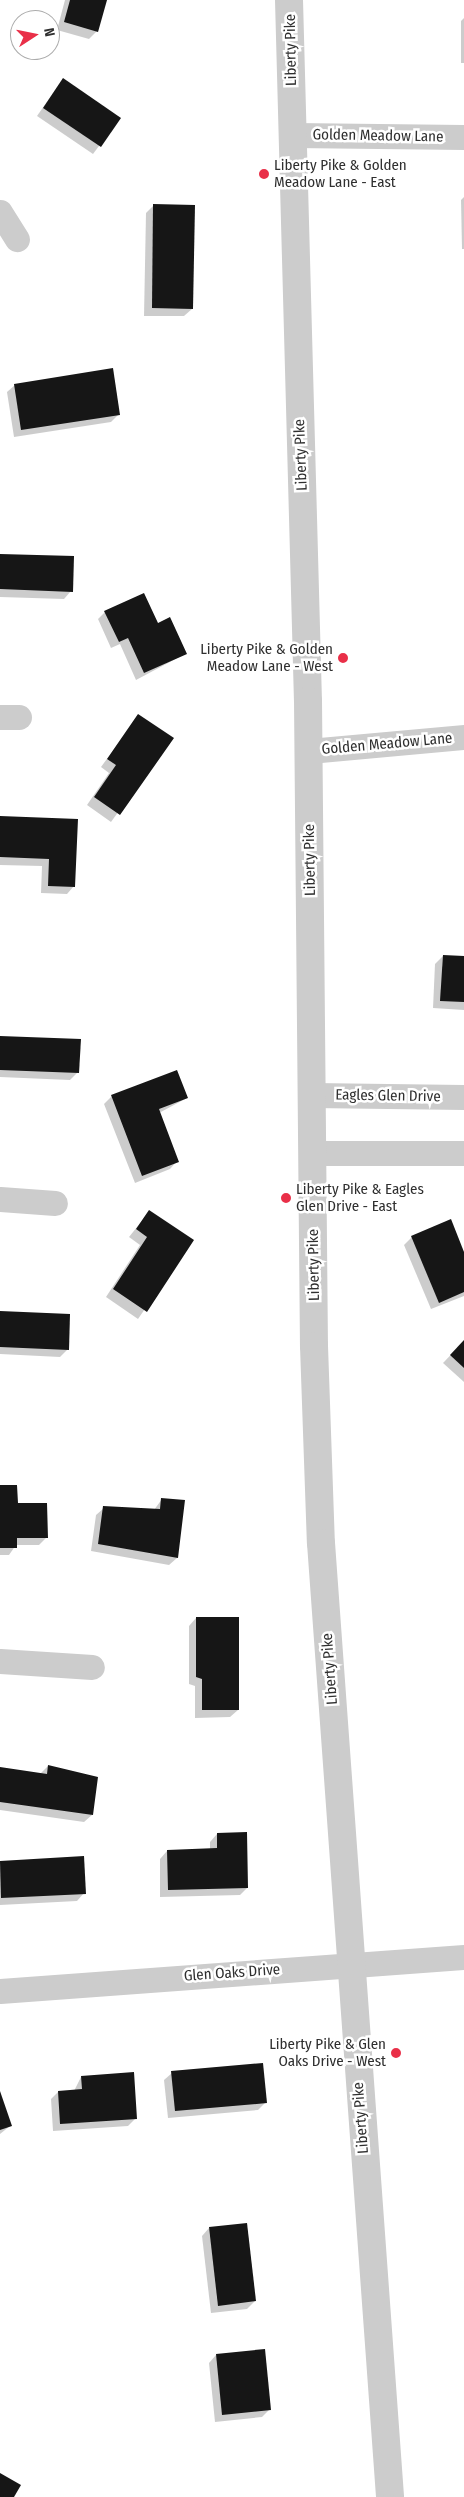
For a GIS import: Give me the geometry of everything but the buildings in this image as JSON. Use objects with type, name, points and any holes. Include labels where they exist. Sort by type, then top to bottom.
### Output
[{"type":"street","name":"Liberty Pike","points":[[289,0],[309,751],[312,1153],[321,1543],[390,2497]]},
{"type":"street","name":"Golden Meadow Lane","points":[[293,134],[464,137]]},
{"type":"street","points":[[0,212],[17,239]]},
{"type":"street","name":"Golden Meadow Lane","points":[[309,751],[464,737]]},
{"type":"street","name":"Eagles Glen Drive","points":[[312,1094],[464,1097]]},
{"type":"street","points":[[312,1153],[464,1153]]},
{"type":"street","points":[[0,1200],[55,1203]]},
{"type":"street","points":[[0,1661],[92,1667]]},
{"type":"street","name":"Glen Oaks Drive","points":[[0,1991],[464,1957]]},
{"type":"place","name":"Liberty Pike & Golden Meadow Lane - East","points":[[264,174]]},
{"type":"place","name":"Liberty Pike & Golden Meadow Lane - West","points":[[343,658]]},
{"type":"place","name":"Liberty Pike & Eagles Glen Drive - East","points":[[286,1198]]},
{"type":"place","name":"Liberty Pike & Glen Oaks Drive - West","points":[[396,2053]]}]
